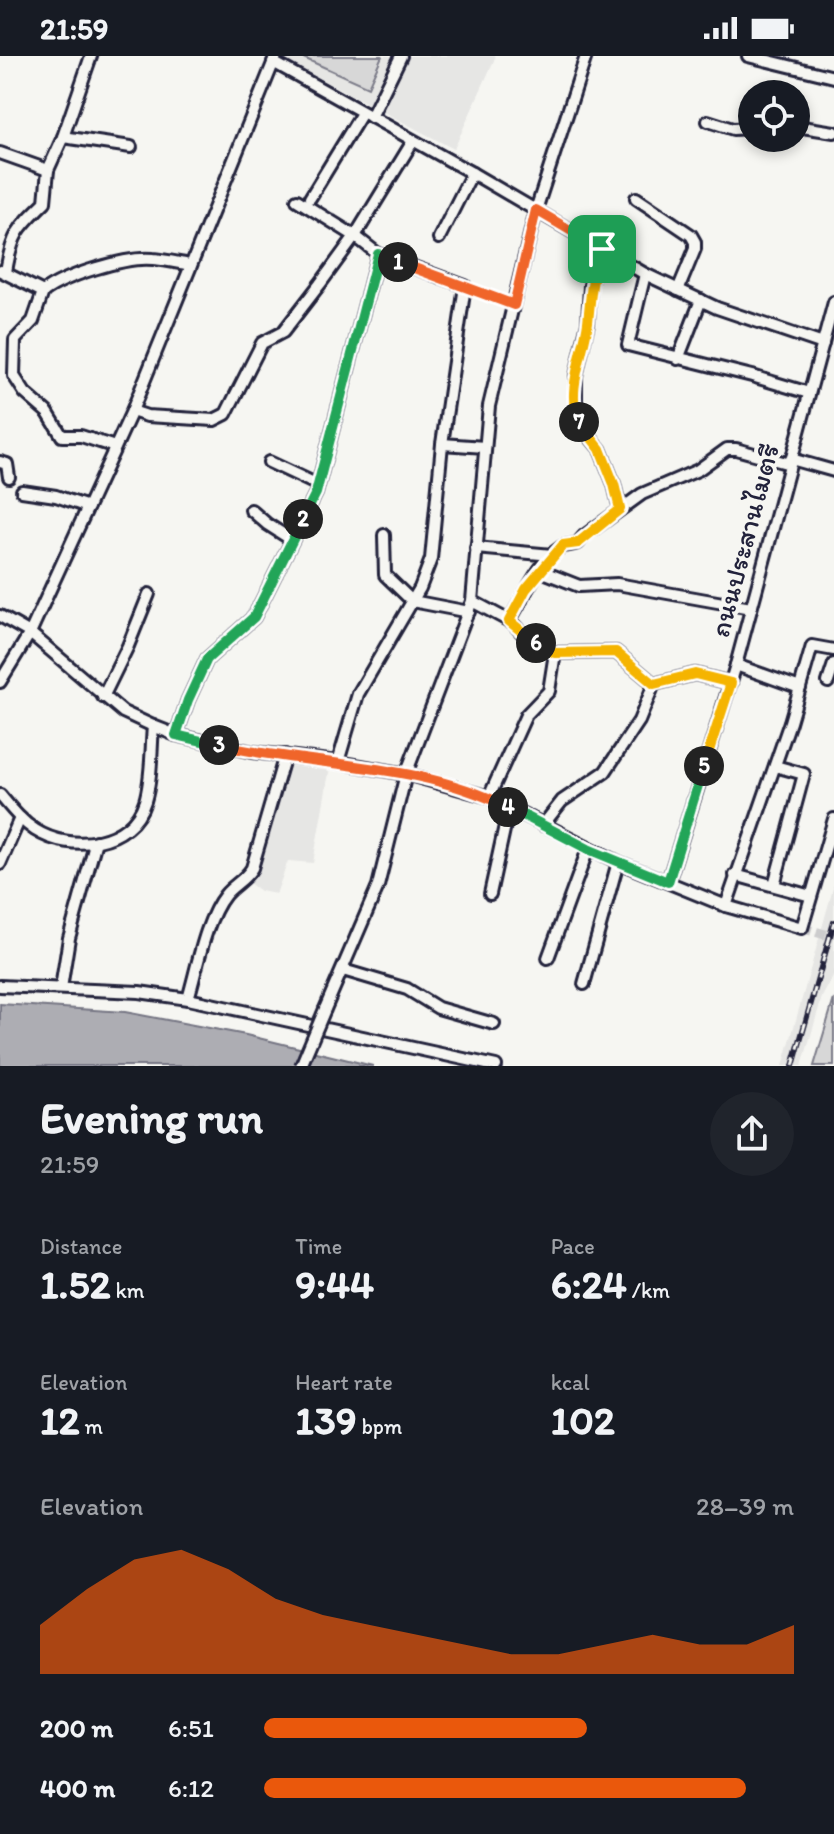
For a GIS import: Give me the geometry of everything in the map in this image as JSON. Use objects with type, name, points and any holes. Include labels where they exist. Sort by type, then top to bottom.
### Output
[{"type":"street","points":[[43,292],[3,271],[11,239],[45,202],[48,170],[91,56]]},
{"type":"street","points":[[310,198],[401,56]]},
{"type":"street","points":[[301,1066],[378,886],[406,774],[470,607],[489,406],[536,210],[586,56]]},
{"type":"street","points":[[748,56],[834,77]]},
{"type":"street","points":[[0,682],[30,633],[132,411],[275,59],[366,115],[645,274],[701,300],[823,344]]},
{"type":"street","points":[[708,121],[738,129]]},
{"type":"street","points":[[810,128],[834,132]]},
{"type":"street","points":[[63,137],[131,147]]},
{"type":"street","points":[[132,411],[147,416],[214,420],[226,414],[262,343],[283,332],[355,236],[413,141]]},
{"type":"street","points":[[0,153],[48,170]]},
{"type":"street","points":[[439,238],[472,173]]},
{"type":"street","points":[[636,198],[691,235],[695,242],[678,290]]},
{"type":"street","points":[[297,200],[378,254],[465,286],[442,444],[431,559],[412,601],[358,694],[338,762]]},
{"type":"street","points":[[602,249],[590,285],[588,323],[576,376],[576,415],[600,449],[620,509]]},
{"type":"street","points":[[176,735],[207,659],[254,617],[318,485],[378,254]]},
{"type":"street","points":[[115,447],[81,436],[62,436],[48,413],[25,393],[14,376],[15,340],[33,321],[43,292],[53,284],[123,262],[150,258],[191,265]]},
{"type":"street","points":[[645,274],[628,345],[809,393]]},
{"type":"street","points":[[678,359],[701,300]]},
{"type":"street","name":"ถนนประสานไมตรี","points":[[668,882],[731,683],[834,302]]},
{"type":"street","points":[[442,444],[485,447]]},
{"type":"street","points":[[509,621],[526,589],[563,545],[578,543],[620,509],[659,486],[698,470],[727,449],[834,471]]},
{"type":"street","points":[[0,462],[7,464],[9,477]]},
{"type":"street","points":[[269,462],[318,485]]},
{"type":"street","points":[[22,491],[56,496],[88,507]]},
{"type":"street","points":[[251,510],[292,540]]},
{"type":"street","points":[[384,535],[385,575],[412,601],[470,607],[509,621],[526,637],[555,653],[616,652],[654,684]]},
{"type":"street","points":[[476,548],[552,555]]},
{"type":"street","points":[[541,571],[579,586],[617,584],[751,608]]},
{"type":"street","points":[[103,697],[149,594]]},
{"type":"street","points":[[0,616],[30,633],[123,712],[176,735],[253,752],[406,774],[489,797],[618,862],[726,906],[802,928],[834,819]]},
{"type":"street","points":[[726,906],[790,722],[812,646],[834,650]]},
{"type":"street","points":[[489,797],[526,715],[549,691],[555,653]]},
{"type":"street","points":[[828,682],[834,664]]},
{"type":"street","points":[[736,665],[800,688]]},
{"type":"street","points":[[654,684],[695,674],[731,683]]},
{"type":"street","points":[[543,825],[562,801],[605,772],[639,721],[654,684]]},
{"type":"street","points":[[0,795],[20,818],[59,842],[86,844],[112,837],[134,822],[145,801],[153,726]]},
{"type":"street","points":[[188,999],[217,908],[226,894],[245,880],[252,868],[285,755]]},
{"type":"street","points":[[774,885],[804,779],[801,772],[775,766]]},
{"type":"street","points":[[490,894],[509,807]]},
{"type":"street","points":[[0,864],[20,818]]},
{"type":"street","points":[[61,988],[69,938],[96,841]]},
{"type":"street","points":[[548,958],[588,849]]},
{"type":"street","points":[[584,984],[618,862]]},
{"type":"street","points":[[735,875],[811,896]]},
{"type":"street","points":[[343,970],[407,989],[438,1008],[494,1024]]},
{"type":"street","points":[[0,986],[139,992],[188,999],[496,1066]]},
{"type":"path","points":[[465,286],[514,305]]},
{"type":"shaded area","points":[[277,56],[496,56],[454,149]]},
{"type":"shaded area","points":[[299,56],[382,56],[368,87]]},
{"type":"shaded area","points":[[285,755],[331,761],[313,863],[288,861],[276,894],[260,891],[245,880]]},
{"type":"shaded area","points":[[834,885],[834,975],[822,997],[802,1066],[783,1066]]},
{"type":"shaded area","points":[[834,999],[834,1066],[814,1066]]},
{"type":"shaded area","points":[[0,1004],[125,1012],[246,1035],[373,1066],[0,1066]]},
{"type":"tunnel","points":[[802,928],[834,937]]},
{"type":"railway","points":[[793,1066],[834,922]]},
{"type":"route","points":[[536,210],[602,249],[590,285],[588,323],[576,376],[576,415],[580,425],[600,449],[620,509],[578,543],[563,545],[552,555],[526,589],[509,621],[526,637],[555,653],[616,652],[654,684],[695,674],[731,683],[668,882],[588,849],[489,797],[406,774],[253,752],[176,735],[207,659],[254,617],[316,493],[378,254],[514,305],[536,210]]}]
